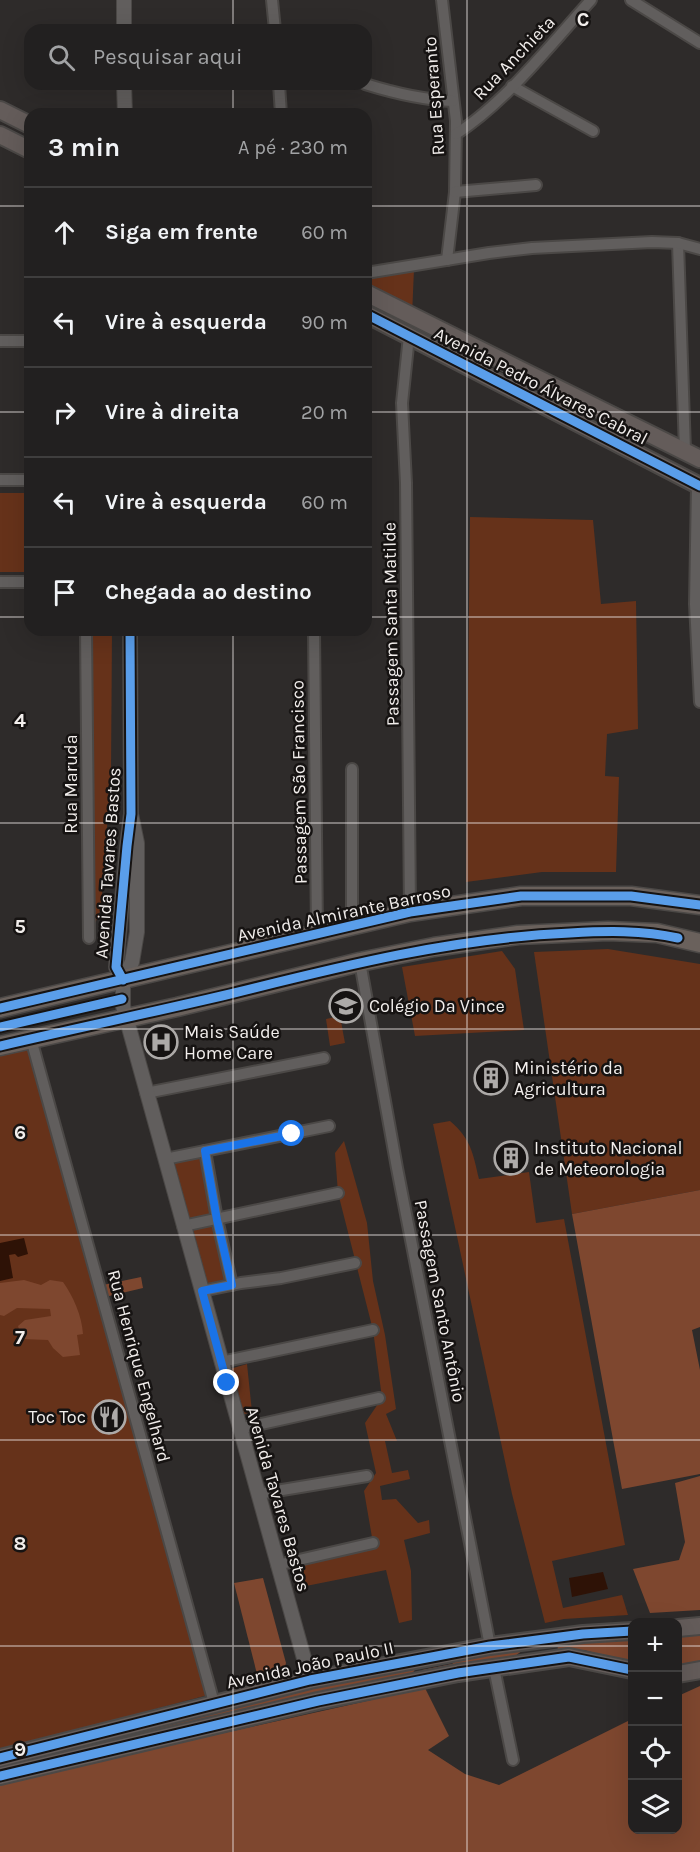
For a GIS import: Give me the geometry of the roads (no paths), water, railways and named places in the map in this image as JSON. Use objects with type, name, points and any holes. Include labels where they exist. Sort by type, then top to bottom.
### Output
[{"type":"highway","name":"Avenida Almirante Barroso","points":[[0,1008],[410,912],[532,896],[631,896],[700,905]]},
{"type":"highway","points":[[0,1046],[360,962],[434,947],[518,935],[608,931],[657,933],[700,943]]},
{"type":"main road","points":[[123,0],[124,24]]},
{"type":"main road","points":[[124,90],[125,108]]},
{"type":"main road","points":[[0,110],[24,122]]},
{"type":"main road","points":[[0,135],[24,147]]},
{"type":"main road","name":"Avenida Pedro Álvares Cabral","points":[[372,295],[693,455]]},
{"type":"main road","name":"Avenida Pedro Álvares Cabral","points":[[372,317],[698,486]]},
{"type":"main road","name":"Avenida Tavares Bastos","points":[[130,636],[131,814],[116,967],[123,981],[122,995],[126,1018],[146,1093],[310,1680]]},
{"type":"main road","points":[[682,1628],[700,1626]]},
{"type":"main road","name":"Avenida João Paulo II","points":[[0,1758],[310,1680],[490,1646],[583,1634],[628,1631]]},
{"type":"main road","points":[[514,1665],[519,1656],[549,1650],[552,1645],[550,1638]]},
{"type":"main road","points":[[417,1680],[415,1673],[418,1668],[448,1662],[453,1654]]},
{"type":"main road","name":"Avenida João Paulo II","points":[[0,1776],[417,1680],[569,1657],[628,1669]]},
{"type":"main road","points":[[682,1673],[700,1670]]},
{"type":"street","points":[[272,0],[274,24]]},
{"type":"street","name":"Rua Esperanto","points":[[442,0],[456,134],[455,192],[447,260]]},
{"type":"street","name":"Rua Anchieta","points":[[456,134],[483,114],[512,86],[591,0]]},
{"type":"street","points":[[631,0],[700,43]]},
{"type":"street","points":[[512,86],[592,131]]},
{"type":"street","points":[[372,87],[428,100],[453,101]]},
{"type":"street","points":[[280,90],[281,108]]},
{"type":"street","points":[[455,192],[536,185]]},
{"type":"street","points":[[372,272],[532,248],[652,242],[678,243],[700,249]]},
{"type":"street","points":[[678,243],[693,455]]},
{"type":"street","name":"Passagem Santa Matilde","points":[[409,336],[402,403],[406,483],[410,912]]},
{"type":"street","points":[[0,341],[24,341]]},
{"type":"street","points":[[0,480],[24,480]]},
{"type":"street","points":[[698,486],[700,702]]},
{"type":"street","points":[[0,582],[24,582]]},
{"type":"street","name":"Rua Maruda","points":[[86,636],[88,938]]},
{"type":"street","name":"Passagem São Francisco","points":[[314,636],[316,934]]},
{"type":"street","points":[[352,769],[352,926]]},
{"type":"street","name":"Passagem Santo Antônio","points":[[360,962],[397,1168],[490,1646]]},
{"type":"street","name":"Rua Henrique Engelhard","points":[[31,1039],[214,1703]]},
{"type":"street","points":[[146,1093],[324,1058]]},
{"type":"street","points":[[165,1159],[329,1126]]},
{"type":"street","points":[[205,1151],[217,1220],[232,1285]]},
{"type":"street","points":[[183,1226],[338,1193]]},
{"type":"street","points":[[202,1291],[355,1263]]},
{"type":"street","points":[[221,1362],[373,1330]]},
{"type":"street","points":[[239,1429],[379,1398]]},
{"type":"street","points":[[258,1494],[367,1476]]},
{"type":"street","points":[[277,1565],[373,1544]]},
{"type":"street","points":[[494,1668],[513,1760]]},
{"type":"place","name":"Colégio Da Vince","points":[[346,1006]]},
{"type":"place","name":"Mais Saúde Home Care","points":[[161,1042]]},
{"type":"place","name":"Ministério da Agricultura","points":[[491,1078]]},
{"type":"place","name":"Instituto Nacional de Meteorologia","points":[[511,1158]]},
{"type":"place","name":"Toc Toc","points":[[109,1417]]}]
